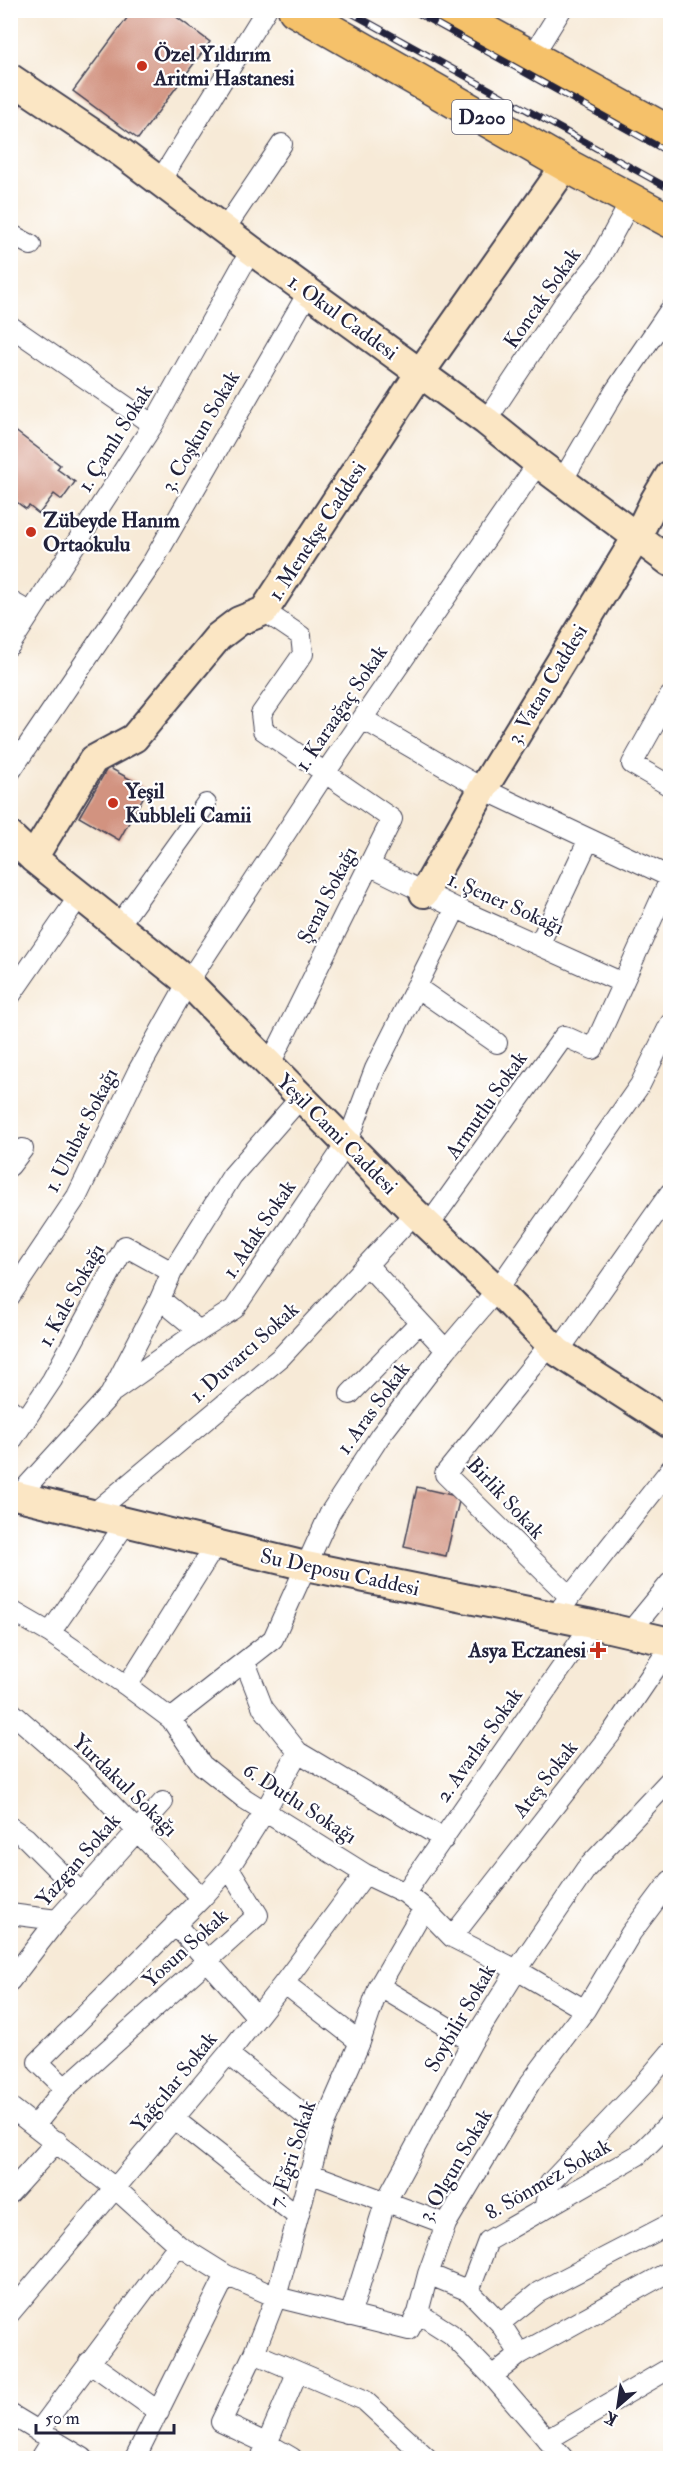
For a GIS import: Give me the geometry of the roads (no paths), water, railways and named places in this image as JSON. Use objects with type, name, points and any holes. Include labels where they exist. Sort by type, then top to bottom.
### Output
[{"type":"highway","name":"D200","points":[[295,10],[566,165],[670,221]]},
{"type":"highway","points":[[446,10],[670,133]]},
{"type":"main road","name":"1. Okul Caddesi","points":[[10,78],[122,153],[486,421],[670,562]]},
{"type":"main road","name":"1. Menekşe Caddesi","points":[[33,858],[93,760],[134,738],[218,637],[239,621],[264,610],[420,373],[566,165]]},
{"type":"main road","name":"3. Vatan Caddesi","points":[[424,892],[483,789],[637,537],[670,475]]},
{"type":"main road","name":"Yeşil Cami Caddesi","points":[[10,836],[33,858],[188,982],[422,1220],[497,1290],[554,1348],[670,1424]]},
{"type":"main road","name":"Su Deposu Caddesi","points":[[14,1495],[306,1566],[563,1607],[592,1624],[670,1642]]},
{"type":"street","points":[[160,181],[266,10]]},
{"type":"street","points":[[532,57],[561,10]]},
{"type":"street","points":[[224,230],[282,144]]},
{"type":"street","name":"Koncak Sokak","points":[[486,421],[563,305],[596,265],[632,199]]},
{"type":"street","points":[[10,234],[31,245]]},
{"type":"street","name":"1. Çamlı Sokak","points":[[10,645],[153,425],[251,250]]},
{"type":"street","name":"3. Coşkun Sokak","points":[[10,772],[152,563],[309,291]]},
{"type":"street","points":[[562,481],[615,391],[670,310]]},
{"type":"street","points":[[10,326],[153,425]]},
{"type":"street","name":"1. Karaağaç Sokak","points":[[188,982],[325,773],[538,463]]},
{"type":"street","points":[[10,601],[31,614]]},
{"type":"street","points":[[264,610],[301,636],[303,654],[261,714],[262,730],[325,773]]},
{"type":"street","points":[[670,696],[632,764],[670,786]]},
{"type":"street","points":[[363,718],[483,789],[670,878],[623,983]]},
{"type":"street","name":"Şenal Sokağı","points":[[269,1066],[392,819],[325,773]]},
{"type":"street","points":[[119,925],[206,804]]},
{"type":"street","points":[[539,945],[589,839]]},
{"type":"street","name":"1. Şener Sokağı","points":[[369,865],[456,908],[623,983]]},
{"type":"street","points":[[10,996],[80,895]]},
{"type":"street","name":"1. Adak Sokak","points":[[110,1395],[199,1331],[234,1309],[347,1143],[375,1068],[456,908]]},
{"type":"street","name":"1. Ulubat Sokağı","points":[[10,1296],[77,1196],[138,1071],[188,982]]},
{"type":"street","name":"Armutlu Sokak","points":[[422,1220],[564,1036],[593,1049],[623,983]]},
{"type":"street","points":[[416,987],[497,1043]]},
{"type":"street","name":"1. Aras Sokak","points":[[171,1719],[273,1640],[330,1513],[348,1484],[380,1436],[446,1350],[497,1290],[640,1085],[670,1024]]},
{"type":"street","points":[[14,1495],[110,1395],[172,1272],[232,1176],[301,1097]]},
{"type":"street","points":[[10,1166],[22,1149]]},
{"type":"street","points":[[554,1348],[670,1193]]},
{"type":"street","name":"1. Duvarcı Sokak","points":[[93,1514],[281,1357],[367,1264],[422,1220]]},
{"type":"street","name":"1. Kale Sokağı","points":[[10,1443],[18,1415],[52,1380],[125,1246],[172,1272]]},
{"type":"street","points":[[367,1264],[446,1350]]},
{"type":"street","points":[[160,1299],[199,1331]]},
{"type":"street","points":[[350,1394],[420,1322]]},
{"type":"street","name":"Birlik Sokak","points":[[554,1348],[445,1474],[563,1607]]},
{"type":"street","points":[[563,1607],[670,1470]]},
{"type":"street","points":[[50,1633],[126,1522]]},
{"type":"street","points":[[127,1686],[216,1544]]},
{"type":"street","points":[[629,1633],[670,1583]]},
{"type":"street","name":"6. Dutlu Sokağı","points":[[10,1610],[50,1633],[171,1719],[202,1765],[245,1799],[365,1874],[405,1893],[424,1908],[452,1937],[517,1970],[585,2010]]},
{"type":"street","name":"2. Avarlar Sokak","points":[[405,1893],[592,1624]]},
{"type":"street","name":"Ateş Sokak","points":[[452,1937],[613,1731],[670,1647]]},
{"type":"street","points":[[245,1662],[263,1708],[298,1752],[444,1839]]},
{"type":"street","name":"Yurdakul Sokağı","points":[[10,1711],[82,1774],[137,1828],[202,1898]]},
{"type":"street","points":[[64,2088],[38,2062],[229,1869],[298,1752]]},
{"type":"street","name":"Soybilir Sokak","points":[[350,2316],[385,2203],[472,2042],[517,1970],[586,1869],[670,1782]]},
{"type":"street","name":"Yazgan Sokak","points":[[10,1982],[57,1920],[137,1828],[163,1802]]},
{"type":"street","points":[[10,1827],[26,1838],[81,1893]]},
{"type":"street","name":"Yosun Sokak","points":[[35,2124],[64,2088],[258,1915],[229,1869]]},
{"type":"street","name":"Yağcılar Sokak","points":[[10,2313],[228,2054],[365,1874]]},
{"type":"street","name":"3. Olgun Sokak","points":[[418,2313],[428,2274],[446,2224],[530,2083],[585,2010],[631,1933],[670,1881]]},
{"type":"street","name":"7. Eğri Sokak","points":[[264,2451],[221,2422],[254,2353],[276,2297],[322,2129],[360,2042],[379,1986],[424,1908]]},
{"type":"street","points":[[10,1914],[57,1920]]},
{"type":"street","points":[[175,1924],[257,2017]]},
{"type":"street","points":[[284,1983],[360,2042]]},
{"type":"street","points":[[379,1986],[472,2042]]},
{"type":"street","points":[[544,2209],[550,2183],[643,2085],[670,2053]]},
{"type":"street","points":[[228,2054],[322,2129]]},
{"type":"street","points":[[10,2107],[57,2141],[116,2189],[178,2246],[226,2275],[276,2297],[409,2330],[418,2313],[451,2334],[492,2376],[563,2458]]},
{"type":"street","points":[[174,2120],[297,2216]]},
{"type":"street","name":"8. Sönmez Sokak","points":[[469,2291],[488,2241],[638,2155],[670,2123]]},
{"type":"street","points":[[10,2193],[57,2141]]},
{"type":"street","points":[[309,2173],[446,2224]]},
{"type":"street","points":[[500,2323],[539,2292],[670,2224]]},
{"type":"street","points":[[40,2458],[45,2435],[89,2362],[178,2246]]},
{"type":"street","points":[[492,2376],[520,2354],[670,2271]]},
{"type":"street","points":[[428,2274],[469,2291],[500,2323],[520,2354]]},
{"type":"street","points":[[135,2458],[226,2275]]},
{"type":"street","points":[[254,2353],[364,2400],[427,2458]]},
{"type":"street","points":[[89,2362],[159,2412]]},
{"type":"street","points":[[547,2440],[670,2368]]},
{"type":"street","points":[[292,2458],[264,2451],[297,2373]]},
{"type":"street","points":[[10,2414],[83,2458]]},
{"type":"railway","points":[[346,10],[670,189]]},
{"type":"railway","points":[[412,10],[670,153]]},
{"type":"place","name":"Özel Yıldırım Aritmi Hastanesi","points":[[142,66]]},
{"type":"place","name":"Zübeyde Hanım Ortaokulu","points":[[31,532]]},
{"type":"place","name":"Yeşil Kubbleli Camii","points":[[113,803]]},
{"type":"place","name":"Asya Eczanesi","points":[[598,1650]]}]
